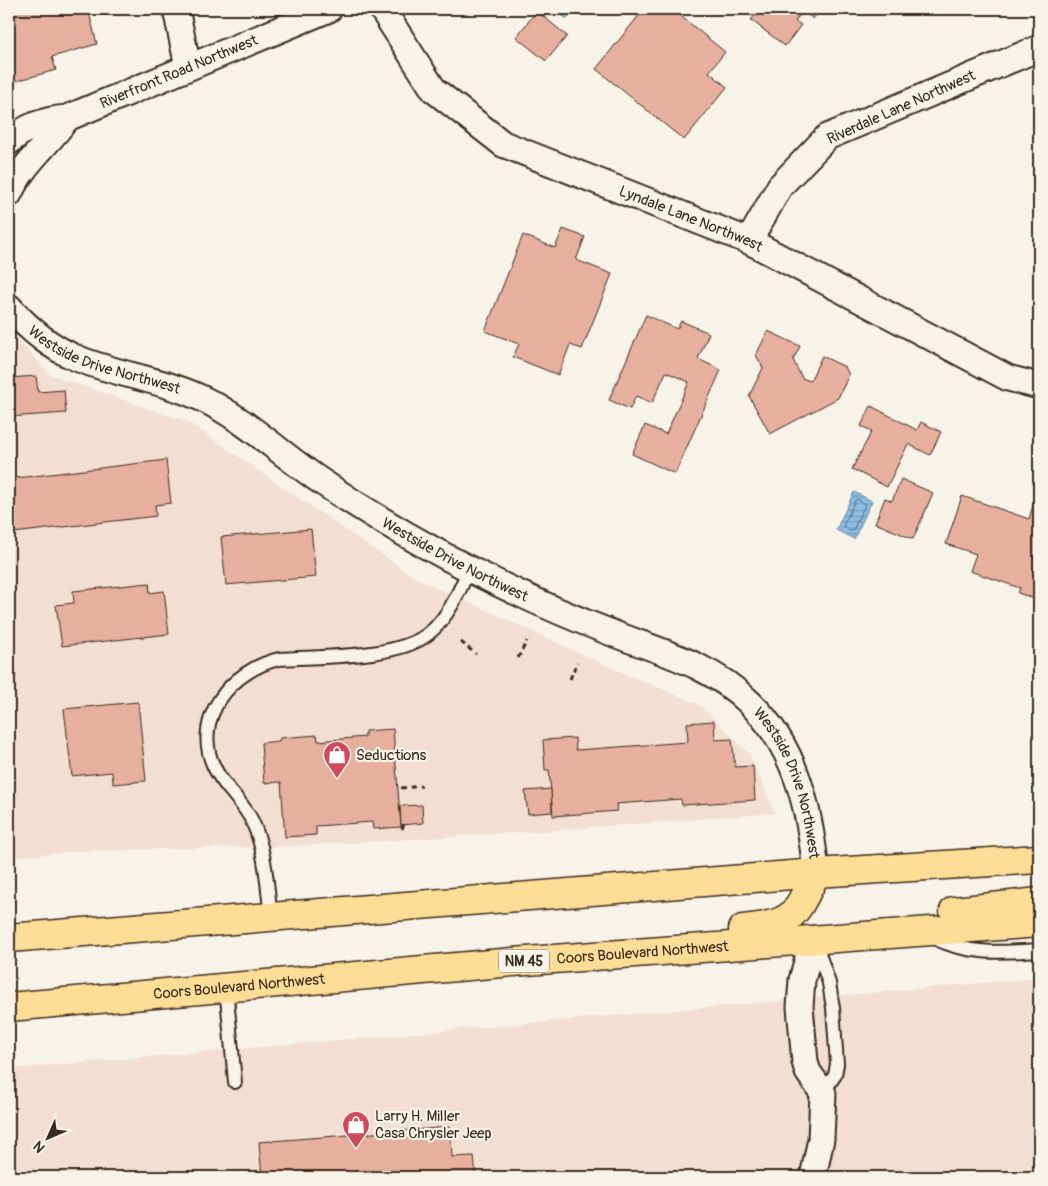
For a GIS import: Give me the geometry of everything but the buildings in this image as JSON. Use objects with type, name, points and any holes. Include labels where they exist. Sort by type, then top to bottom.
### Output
[{"type":"main road","points":[[9,938],[816,873],[1039,859]]},
{"type":"main road","points":[[278,983],[368,962],[772,926],[796,913],[816,873]]},
{"type":"main road","points":[[813,939],[834,922],[872,916],[1039,902]]},
{"type":"main road","name":"Coors Boulevard Northwest","points":[[9,1007],[514,962],[1039,923]]},
{"type":"street","points":[[176,9],[188,67]]},
{"type":"street","name":"Riverfront Road Northwest","points":[[18,135],[54,119],[67,118],[329,9]]},
{"type":"street","name":"Lyndale Lane Northwest","points":[[382,9],[434,90],[503,144],[749,241],[1008,378],[1039,386]]},
{"type":"street","name":"Riverdale Lane Northwest","points":[[749,241],[780,186],[827,137],[1039,48]]},
{"type":"street","points":[[9,194],[26,164],[58,132],[67,118]]},
{"type":"street","name":"Westside Drive Northwest","points":[[9,307],[35,333],[72,356],[108,369],[166,384],[205,400],[351,501],[469,570],[584,621],[695,664],[733,688],[766,721],[791,763],[806,801],[816,873]]},
{"type":"street","points":[[813,939],[802,980],[800,1007],[804,1062],[808,1072],[823,1093],[821,1139],[813,1177]]},
{"type":"lane","points":[[271,917],[260,840],[253,822],[243,806],[222,781],[213,765],[209,748],[209,731],[213,712],[220,696],[239,677],[262,663],[279,659],[385,651],[415,643],[429,633],[441,619],[469,570]]},
{"type":"lane","points":[[921,932],[959,949],[979,952],[1039,950]]},
{"type":"lane","points":[[813,939],[829,983],[834,1008],[837,1064],[835,1075],[823,1093]]},
{"type":"lane","points":[[226,987],[235,1082]]},
{"type":"path","points":[[518,658],[527,641]]},
{"type":"path","points":[[461,642],[476,654]]},
{"type":"path","points":[[570,679],[577,662]]},
{"type":"path","points":[[401,788],[422,786]]},
{"type":"path","points":[[402,829],[404,824]]},
{"type":"shaded area","points":[[9,330],[51,375],[188,422],[414,577],[614,669],[700,705],[749,753],[775,813],[546,831],[298,846],[79,851],[9,858]]},
{"type":"shaded area","points":[[1039,978],[1039,1177],[9,1177],[9,1069]]},
{"type":"water","points":[[553,9],[575,9],[567,19]]},
{"type":"water","points":[[854,492],[872,501],[854,539],[836,530]]},
{"type":"place","name":"Seductions","points":[[337,779]]},
{"type":"place","name":"Larry H. Miller Casa Chrysler Jeep","points":[[356,1149]]}]
